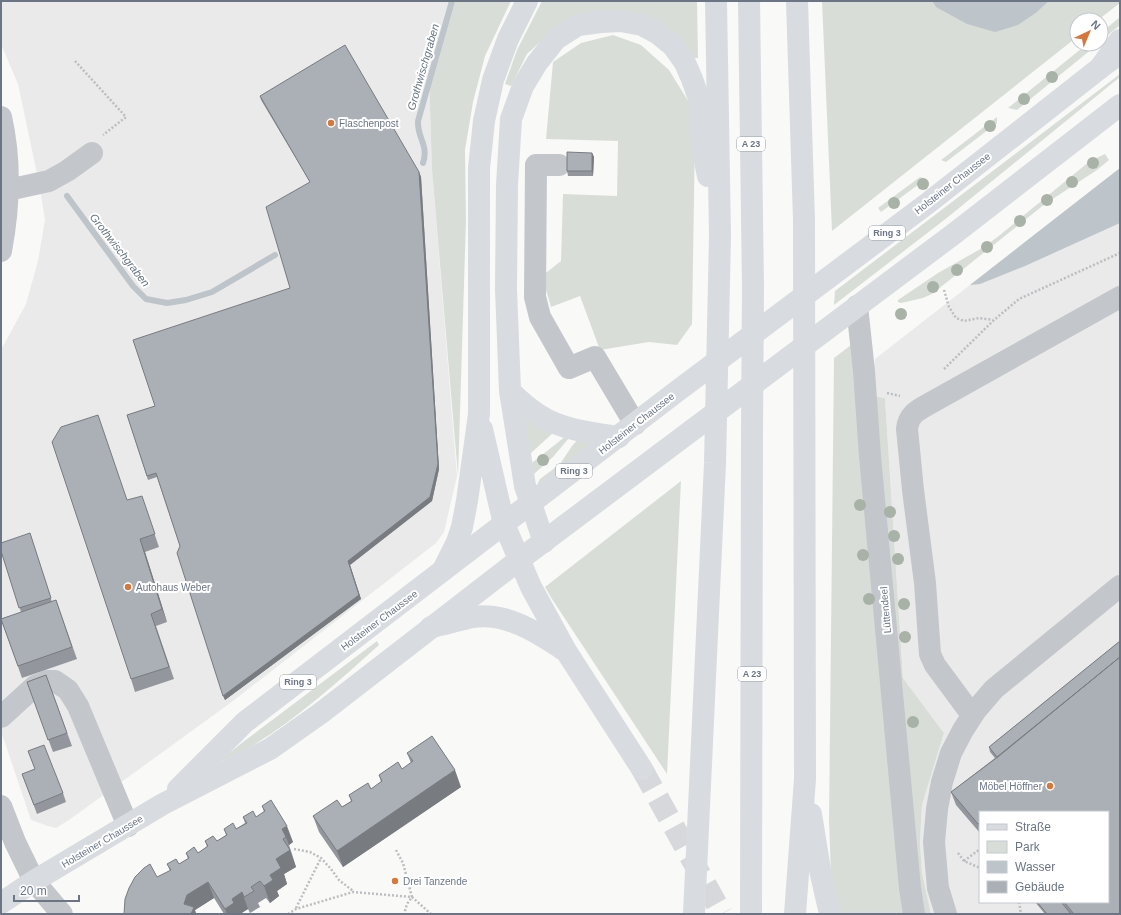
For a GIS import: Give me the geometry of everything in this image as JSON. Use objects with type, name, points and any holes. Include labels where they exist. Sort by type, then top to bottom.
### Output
[{"type":"main road","points":[[443,570],[457,542],[462,528],[479,414],[479,168],[484,121],[493,80],[508,40],[527,1]]},
{"type":"main road","points":[[694,914],[715,463],[720,236],[716,1]]},
{"type":"main road","name":"A 23","points":[[749,1],[753,287],[752,914]]},
{"type":"main road","points":[[795,914],[805,779],[804,220],[797,1]]},
{"type":"main road","points":[[544,542],[530,504],[521,467],[510,391],[506,267],[507,185],[511,118],[524,86],[537,63],[556,39],[578,26],[601,22],[621,21],[642,26],[656,33],[673,46],[685,63],[698,99],[702,146],[720,236]]},
{"type":"main road","name":"Ring 3","points":[[1100,68],[1120,40]]},
{"type":"main road","name":"Holsteiner Chaussee","points":[[163,804],[245,722],[627,430],[928,203],[1100,68],[1120,54]]},
{"type":"main road","name":"Holsteiner Chaussee","points":[[1,903],[34,881],[163,804],[270,749],[322,713],[431,627],[955,233],[1120,105]]},
{"type":"main road","points":[[510,391],[527,406],[551,422],[591,433],[627,430]]},
{"type":"main road","points":[[479,414],[504,524],[531,587],[566,651],[642,769]]},
{"type":"main road","points":[[431,627],[474,617],[494,617],[518,623],[566,651]]},
{"type":"main road","points":[[805,779],[820,870],[830,914]]},
{"type":"street","points":[[1,117],[4,165],[8,190],[1,251]]},
{"type":"street","points":[[8,190],[49,181],[67,171],[94,146]]},
{"type":"street","points":[[559,166],[536,165],[535,297],[540,317],[570,368],[595,357],[627,430]]},
{"type":"street","points":[[972,715],[935,665],[930,654],[925,583],[907,429],[908,421],[914,413],[927,405],[1120,297]]},
{"type":"street","name":"Lüttendeel","points":[[857,306],[860,324],[870,456],[910,888],[914,914]]},
{"type":"street","points":[[946,914],[938,888],[934,842],[937,809],[942,782],[951,753],[963,730],[972,715],[994,688],[1120,586]]},
{"type":"street","points":[[1,716],[35,686],[47,681],[55,681],[68,690],[78,706],[128,826]]},
{"type":"street","points":[[1,806],[15,842],[34,881],[62,914]]},
{"type":"path","points":[[75,62],[126,117],[94,146]]},
{"type":"path","points":[[940,372],[994,320],[1019,299],[1120,252]]},
{"type":"path","points":[[944,290],[949,307],[956,318],[964,321],[979,318],[994,320]]},
{"type":"path","points":[[865,388],[902,397]]},
{"type":"path","points":[[294,849],[310,852],[321,858],[340,880],[353,892]]},
{"type":"path","points":[[396,850],[403,863],[412,896],[431,914]]},
{"type":"path","points":[[964,861],[979,850]]},
{"type":"path","points":[[296,909],[321,858]]},
{"type":"path","points":[[288,914],[296,909],[353,892],[412,896]]},
{"type":"path","points":[[404,914],[407,904],[412,896]]},
{"type":"path","points":[[1019,903],[1021,914]]},
{"type":"shaded area","points":[[1,1],[450,1],[429,78],[432,170],[457,476],[444,532],[436,543],[233,701],[56,828],[31,820],[1,731],[1,350],[26,304],[38,261],[45,220],[39,183],[18,84],[1,44]]},
{"type":"shaded area","points":[[1120,168],[1120,914],[931,914],[922,873],[920,842],[922,805],[944,733],[903,678],[885,398],[873,396],[875,359]]},
{"type":"green space","points":[[450,1],[511,1],[485,56],[473,102],[465,150],[466,220],[458,476],[432,170],[429,78]]},
{"type":"green space","points":[[542,1],[697,1],[698,58],[694,58],[621,11],[603,11],[586,14],[552,31],[527,54],[511,86],[505,84],[517,50]]},
{"type":"green space","points":[[822,1],[932,1],[936,7],[1037,12],[1049,1],[1120,1],[1120,3],[1108,12],[1069,12],[1069,43],[832,231]]},
{"type":"green space","points":[[1120,17],[1120,25],[1109,34],[1109,26]]},
{"type":"green space","points":[[613,35],[641,45],[669,70],[690,104],[695,135],[692,324],[677,345],[649,342],[600,350],[580,296],[551,307],[542,276],[561,261],[563,194],[617,196],[618,141],[546,139],[553,62],[581,43]]},
{"type":"green space","points":[[1077,52],[1088,52],[1017,110],[1008,108]]},
{"type":"green space","points":[[1120,74],[1120,77],[948,217],[834,305],[835,291]]},
{"type":"green space","points":[[997,117],[997,123],[946,162],[941,160]]},
{"type":"green space","points":[[1105,154],[1109,160],[1097,170],[1045,204],[932,294],[923,298],[901,303],[898,302],[898,300],[938,273],[984,247],[1090,161]]},
{"type":"green space","points":[[920,177],[926,179],[881,212],[878,208]]},
{"type":"green space","points":[[851,345],[873,396],[885,398],[903,678],[944,733],[922,805],[920,842],[922,873],[931,914],[841,914],[831,877],[829,820],[834,358]]},
{"type":"green space","points":[[524,418],[554,432],[530,454]]},
{"type":"green space","points":[[566,436],[569,438],[553,457],[534,474],[533,462]]},
{"type":"green space","points":[[580,437],[597,440],[537,485],[540,479],[560,464]]},
{"type":"green space","points":[[681,481],[667,774],[545,587]]},
{"type":"green space","points":[[377,641],[379,645],[302,711],[269,735],[240,753],[219,763],[243,742]]},
{"type":"water","points":[[932,1],[1049,1],[1037,12],[1018,25],[995,32],[967,24],[936,7]]},
{"type":"water","points":[[1120,168],[1120,223],[1025,266],[980,284],[970,285]]},
{"type":"building","points":[[345,45],[419,172],[438,464],[430,497],[348,561],[359,595],[223,696],[177,553],[180,546],[156,473],[147,476],[127,415],[155,406],[133,340],[290,288],[266,207],[310,182],[260,96]]},
{"type":"building","points":[[567,152],[592,153],[592,171],[567,171]]},
{"type":"building","name":"Autohaus Weber","points":[[98,415],[127,500],[142,496],[155,534],[140,539],[162,609],[151,614],[169,667],[131,679],[52,442],[61,427]]},
{"type":"building","points":[[30,533],[51,598],[19,608],[1,551],[1,543]]},
{"type":"building","points":[[56,600],[72,647],[18,666],[1,619]]},
{"type":"building","points":[[1120,641],[1120,657],[997,757],[989,747]]},
{"type":"building","name":"Möbel Höffner","points":[[1120,657],[1120,914],[1074,914],[1065,903],[1109,903],[1109,811],[979,811],[978,824],[951,792],[999,756]]},
{"type":"building","points":[[46,675],[67,733],[48,740],[27,682]]},
{"type":"building","points":[[432,736],[455,770],[337,851],[313,816],[337,800],[342,807],[352,801],[349,795],[368,783],[371,789],[382,781],[379,775],[398,762],[402,769],[413,761],[407,753]]},
{"type":"building","points":[[44,745],[63,793],[34,805],[22,774],[35,769],[28,751]]},
{"type":"building","points":[[271,800],[287,826],[282,829],[286,837],[283,839],[290,850],[276,859],[281,868],[270,875],[273,880],[264,886],[260,881],[251,887],[254,891],[244,897],[242,892],[232,899],[234,903],[225,909],[208,882],[187,895],[184,904],[194,907],[191,914],[124,914],[125,899],[129,888],[135,877],[144,868],[150,864],[157,877],[171,870],[167,864],[176,859],[179,864],[189,858],[186,853],[194,847],[198,853],[208,846],[205,841],[213,836],[217,841],[227,835],[224,829],[233,823],[236,829],[247,823],[243,817],[253,811],[256,817],[265,811],[262,806]]},
{"type":"building","points":[[1038,903],[1062,903],[1071,914],[1047,914]]},
{"type":"waterway","name":"Grothwischgraben","points":[[423,163],[425,151],[419,132],[418,121],[452,1]]},
{"type":"waterway","name":"Grothwischgraben","points":[[67,196],[133,286],[146,299],[167,303],[186,300],[212,292],[275,255]]},
{"type":"tunnel","points":[[642,769],[722,914]]},
{"type":"place","name":"Flaschenpost","points":[[331,123]]},
{"type":"place","name":"Autohaus Weber","points":[[128,587]]},
{"type":"place","name":"Möbel Höffner","points":[[1050,786]]},
{"type":"place","name":"Drei Tanzende","points":[[395,881]]}]
